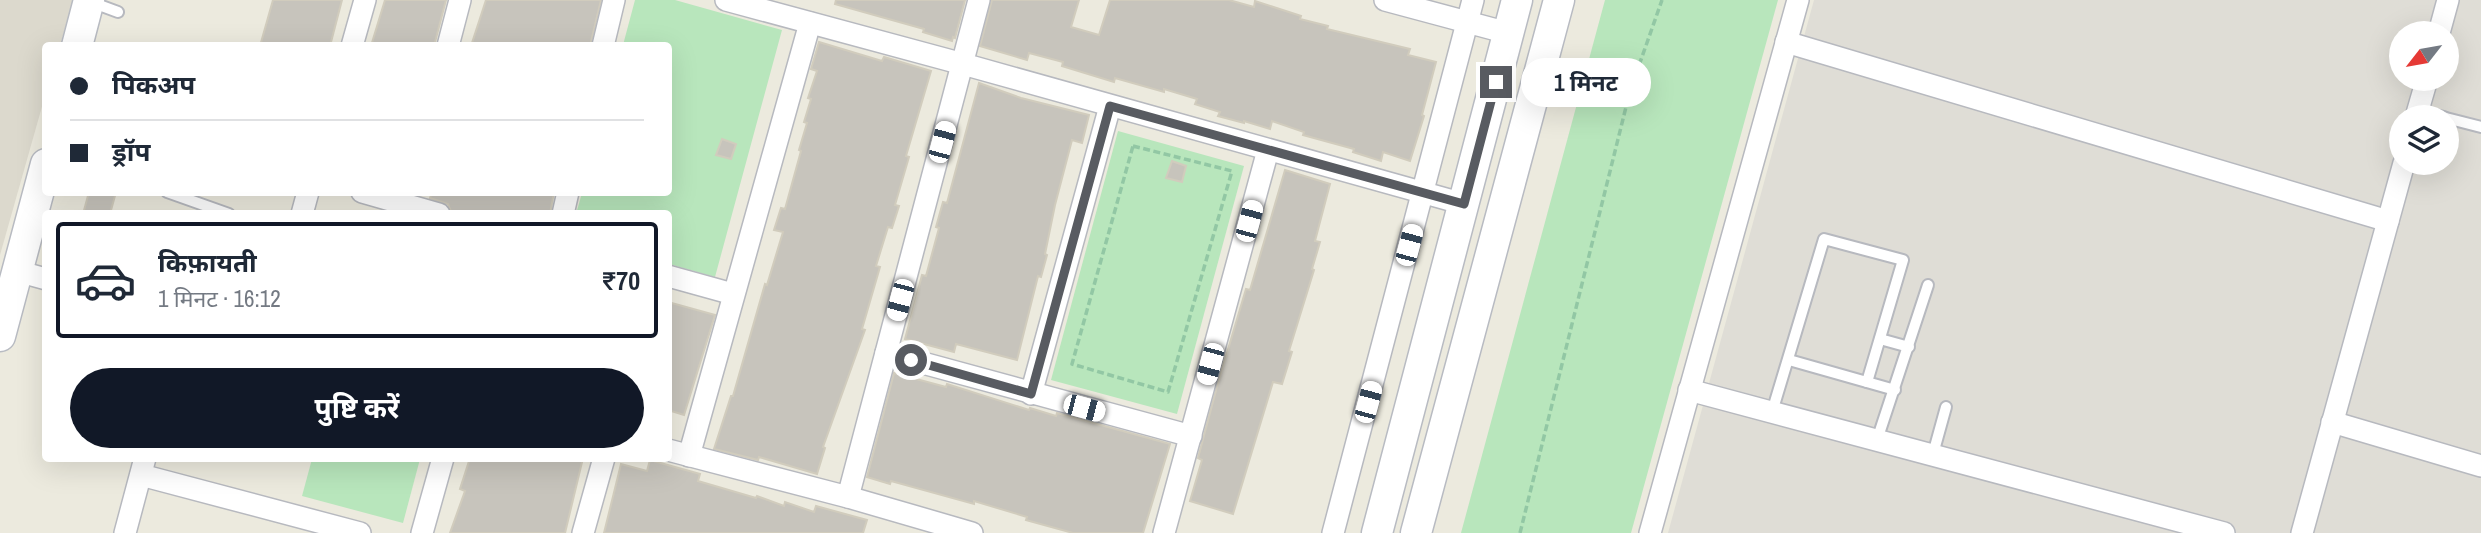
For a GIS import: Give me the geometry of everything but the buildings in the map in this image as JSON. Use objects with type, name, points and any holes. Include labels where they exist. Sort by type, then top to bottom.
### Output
[{"type":"street","points":[[353,42],[365,0]]},
{"type":"street","points":[[449,42],[460,0]]},
{"type":"street","points":[[604,42],[614,0]]},
{"type":"street","points":[[726,0],[1464,204]]},
{"type":"street","points":[[848,497],[979,0]]},
{"type":"street","points":[[1385,0],[1547,44]]},
{"type":"street","points":[[1333,533],[1473,0]]},
{"type":"street","points":[[1377,533],[1517,0]]},
{"type":"street","points":[[1416,533],[1559,0]]},
{"type":"street","points":[[1650,533],[1798,0]]},
{"type":"street","points":[[2442,21],[2448,0]]},
{"type":"street","points":[[78,42],[89,1]]},
{"type":"street","points":[[810,23],[733,294],[679,453],[972,533]]},
{"type":"street","points":[[1786,42],[2388,220]]},
{"type":"street","points":[[1031,394],[1110,106]]},
{"type":"street","points":[[1164,533],[1268,150]]},
{"type":"street","points":[[2302,533],[2401,175]]},
{"type":"street","points":[[0,336],[42,179]]},
{"type":"street","points":[[407,198],[431,210]]},
{"type":"street","points":[[17,271],[42,278]]},
{"type":"street","points":[[672,277],[733,294]]},
{"type":"street","points":[[887,353],[1191,436]]},
{"type":"street","points":[[1689,390],[2224,533]]},
{"type":"street","points":[[2332,422],[2481,466]]},
{"type":"street","points":[[422,533],[442,462]]},
{"type":"street","points":[[583,533],[603,462]]},
{"type":"street","points":[[125,533],[143,467],[360,533]]},
{"type":"lane","points":[[89,1],[118,12]]},
{"type":"lane","points":[[2459,122],[2481,127]]},
{"type":"lane","points":[[178,196],[218,210]]},
{"type":"lane","points":[[1772,412],[1824,239],[1903,260],[1867,382]]},
{"type":"lane","points":[[1877,440],[1928,285]]},
{"type":"lane","points":[[1881,339],[1909,347]]},
{"type":"lane","points":[[1789,359],[1895,390]]},
{"type":"lane","points":[[1933,454],[1946,408]]},
{"type":"path","points":[[1520,533],[1630,91],[1662,0]]},
{"type":"path","points":[[1133,146],[1232,171],[1168,392],[1072,364],[1133,146]]},
{"type":"shaded area","points":[[0,0],[73,0],[61,42],[42,42],[42,107],[0,255]]},
{"type":"shaded area","points":[[1814,0],[2481,0],[2481,533],[1668,533]]},
{"type":"green space","points":[[635,0],[675,0],[782,30],[715,277],[672,265],[672,210],[577,210],[581,196],[672,196],[672,42],[624,42]]},
{"type":"green space","points":[[1605,0],[1778,0],[1631,533],[1461,533]]},
{"type":"green space","points":[[1118,131],[1244,166],[1177,414],[1051,380]]},
{"type":"green space","points":[[311,462],[419,462],[403,523],[302,496]]},
{"type":"route","points":[[911,360],[1031,394],[1110,106],[1464,204],[1496,82]]}]
